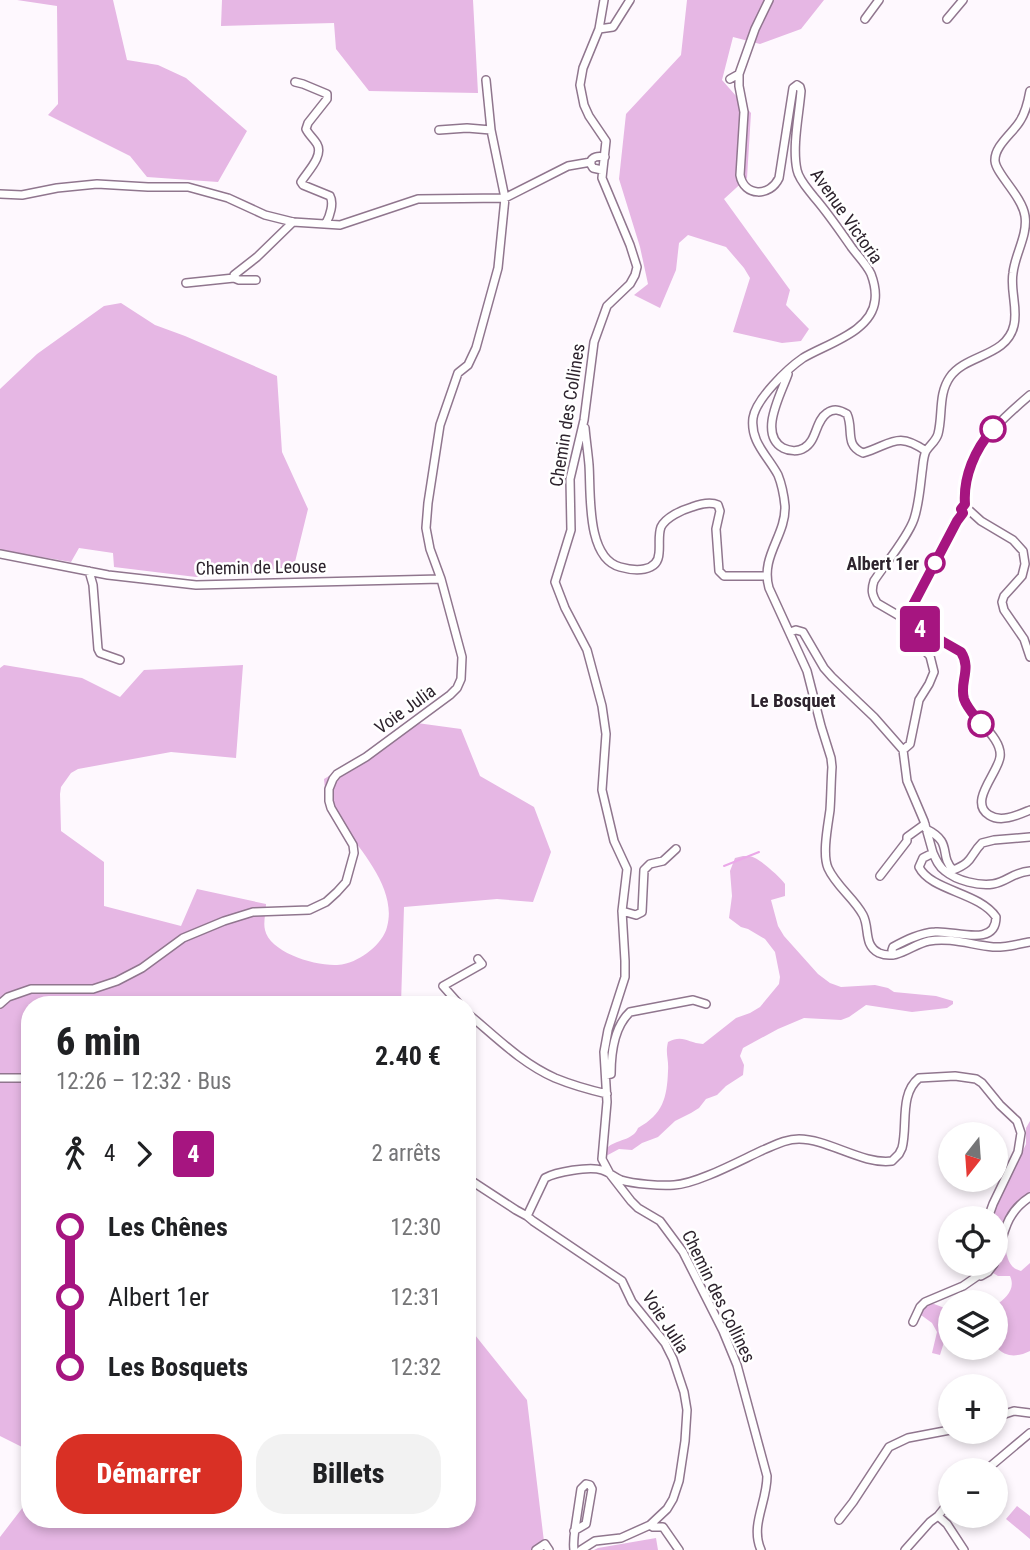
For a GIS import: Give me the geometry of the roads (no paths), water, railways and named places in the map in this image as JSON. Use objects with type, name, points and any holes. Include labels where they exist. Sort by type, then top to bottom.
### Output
[{"type":"street","points":[[590,162],[593,168],[602,170],[606,141],[589,116],[580,85],[583,68],[599,29],[604,0]]},
{"type":"street","points":[[599,29],[613,27],[630,0]]},
{"type":"street","points":[[730,79],[739,74],[769,0]]},
{"type":"street","points":[[865,19],[879,0]]},
{"type":"street","points":[[947,19],[963,0]]},
{"type":"street","name":"Avenue Victoria","points":[[739,74],[744,112],[740,175],[742,183],[747,188],[762,192],[775,187],[779,178],[793,88],[797,85],[801,91],[796,149],[797,172],[867,268],[875,288],[875,301],[867,318],[835,344],[802,359],[760,401],[755,410],[753,433],[778,476],[785,510],[765,576]]},
{"type":"street","name":"Voie Julia","points":[[0,1004],[8,997],[32,989],[93,989],[117,981],[142,968],[183,938],[224,921],[253,912],[309,910],[326,902],[346,882],[354,853],[353,845],[329,801],[329,789],[333,779],[457,688],[461,679],[462,657],[426,528],[440,425],[458,373],[468,365],[476,348],[498,268],[505,198],[491,131],[486,80]]},
{"type":"street","points":[[295,82],[327,94],[327,99],[306,129],[318,146],[319,154],[301,182],[330,196],[332,200],[326,223]]},
{"type":"street","points":[[1030,92],[1020,123],[995,157],[995,164],[1015,192],[1025,215],[1012,276],[1014,324],[1011,334],[995,351],[957,369],[950,378],[940,405],[938,433],[926,452],[913,522],[872,587],[872,596],[877,603],[961,652],[965,659],[963,697],[999,747],[1000,757],[981,800],[983,809],[988,815],[1004,818],[1030,810]]},
{"type":"street","points":[[439,130],[467,128],[491,131]]},
{"type":"street","points":[[0,194],[22,195],[97,184],[188,187],[228,198],[264,215],[293,222],[340,226],[418,199],[505,198],[568,166],[590,162],[596,157],[605,157]]},
{"type":"street","name":"Chemin des Collines","points":[[602,170],[603,181],[637,267],[630,284],[607,306],[598,326],[584,420],[570,479],[571,530],[555,582],[587,650],[606,734],[602,790],[614,841],[627,869],[622,911],[625,971],[604,1045],[607,1094],[603,1164],[638,1208],[660,1220],[683,1252],[737,1365],[767,1476],[766,1493],[756,1530],[761,1550]]},
{"type":"street","points":[[234,278],[234,275],[293,222]]},
{"type":"street","points":[[186,283],[234,278],[256,280]]},
{"type":"street","points":[[789,370],[772,418],[773,439],[780,446],[797,450],[806,448],[812,441],[822,417],[835,409],[847,414],[851,443],[856,450],[863,453],[902,439],[914,442],[926,452]]},
{"type":"street","points":[[905,620],[957,521],[966,509],[965,484],[984,440],[1007,414],[1030,395]]},
{"type":"street","points":[[584,420],[591,514],[601,551],[613,565],[630,569],[650,567],[659,557],[660,531],[663,524],[684,509],[713,503],[718,505],[720,511],[716,529],[719,572],[724,576],[765,576],[807,671],[831,758],[826,857],[828,868],[863,915],[870,944],[876,951],[892,955],[936,940],[996,947],[1030,942]]},
{"type":"street","points":[[966,509],[1013,540],[1023,551],[1025,557],[1022,576],[1002,602],[1004,610],[1024,639],[1030,657]]},
{"type":"street","name":"Chemin de Leouse","points":[[0,554],[108,575],[195,585],[441,579]]},
{"type":"street","points":[[89,571],[93,585],[98,649],[100,653],[120,660]]},
{"type":"street","points":[[902,750],[910,744],[919,700],[934,672],[930,656],[913,638],[905,620]]},
{"type":"street","points":[[790,632],[803,632],[824,668],[874,716],[902,750],[907,781],[926,826],[933,853],[946,872],[972,882],[994,884],[1020,872],[1030,871]]},
{"type":"street","points":[[926,826],[942,841],[947,862],[953,870],[972,859],[982,843],[1030,837]]},
{"type":"street","points":[[880,876],[907,841],[907,837],[926,826]]},
{"type":"street","points":[[622,911],[636,915],[642,912],[644,870],[650,864],[663,861],[677,849]]},
{"type":"street","points":[[892,955],[893,947],[919,935],[946,932],[981,936],[994,927],[996,917],[990,909],[923,874],[919,867],[920,862],[933,853]]},
{"type":"street","points":[[452,996],[443,986],[482,964],[478,959]]},
{"type":"street","points":[[606,1075],[611,1074],[611,1051],[624,1017],[630,1012],[693,1000],[706,1004]]},
{"type":"street","points":[[476,1020],[525,1060],[554,1078],[607,1094]]},
{"type":"street","points":[[527,1216],[542,1181],[550,1175],[594,1168],[621,1180],[676,1185],[700,1178],[795,1139],[813,1141],[878,1160],[892,1161],[902,1148],[906,1101],[915,1081],[925,1077],[955,1076],[969,1077],[982,1083],[1017,1121],[1021,1133],[1021,1143],[1013,1164],[992,1206]]},
{"type":"street","points":[[0,1079],[21,1078]]},
{"type":"street","name":"Voie Julia","points":[[476,1184],[622,1281],[632,1302],[673,1359],[687,1410],[685,1441],[679,1481],[673,1499],[667,1509],[650,1525]]},
{"type":"street","points":[[1008,1221],[1018,1206],[1030,1197]]},
{"type":"street","points":[[913,1322],[925,1302],[963,1286],[978,1276]]},
{"type":"street","points":[[1008,1413],[1030,1413]]},
{"type":"street","points":[[839,1520],[889,1447],[908,1438],[938,1432]]},
{"type":"street","points":[[1000,1458],[1030,1433]]},
{"type":"street","points":[[574,1531],[586,1524],[592,1489],[590,1485],[581,1489],[574,1531],[574,1550]]},
{"type":"street","points":[[905,1550],[938,1516]]},
{"type":"street","points":[[581,1550],[595,1541],[621,1538],[650,1525],[663,1527],[678,1550]]},
{"type":"street","points":[[950,1528],[964,1550]]},
{"type":"street","points":[[536,1550],[545,1544],[549,1550]]},
{"type":"waterway","points":[[724,866],[759,852]]},
{"type":"place","name":"Albert 1er","points":[[935,563]]},
{"type":"district","name":"Le Bosquet","points":[[793,700]]}]
